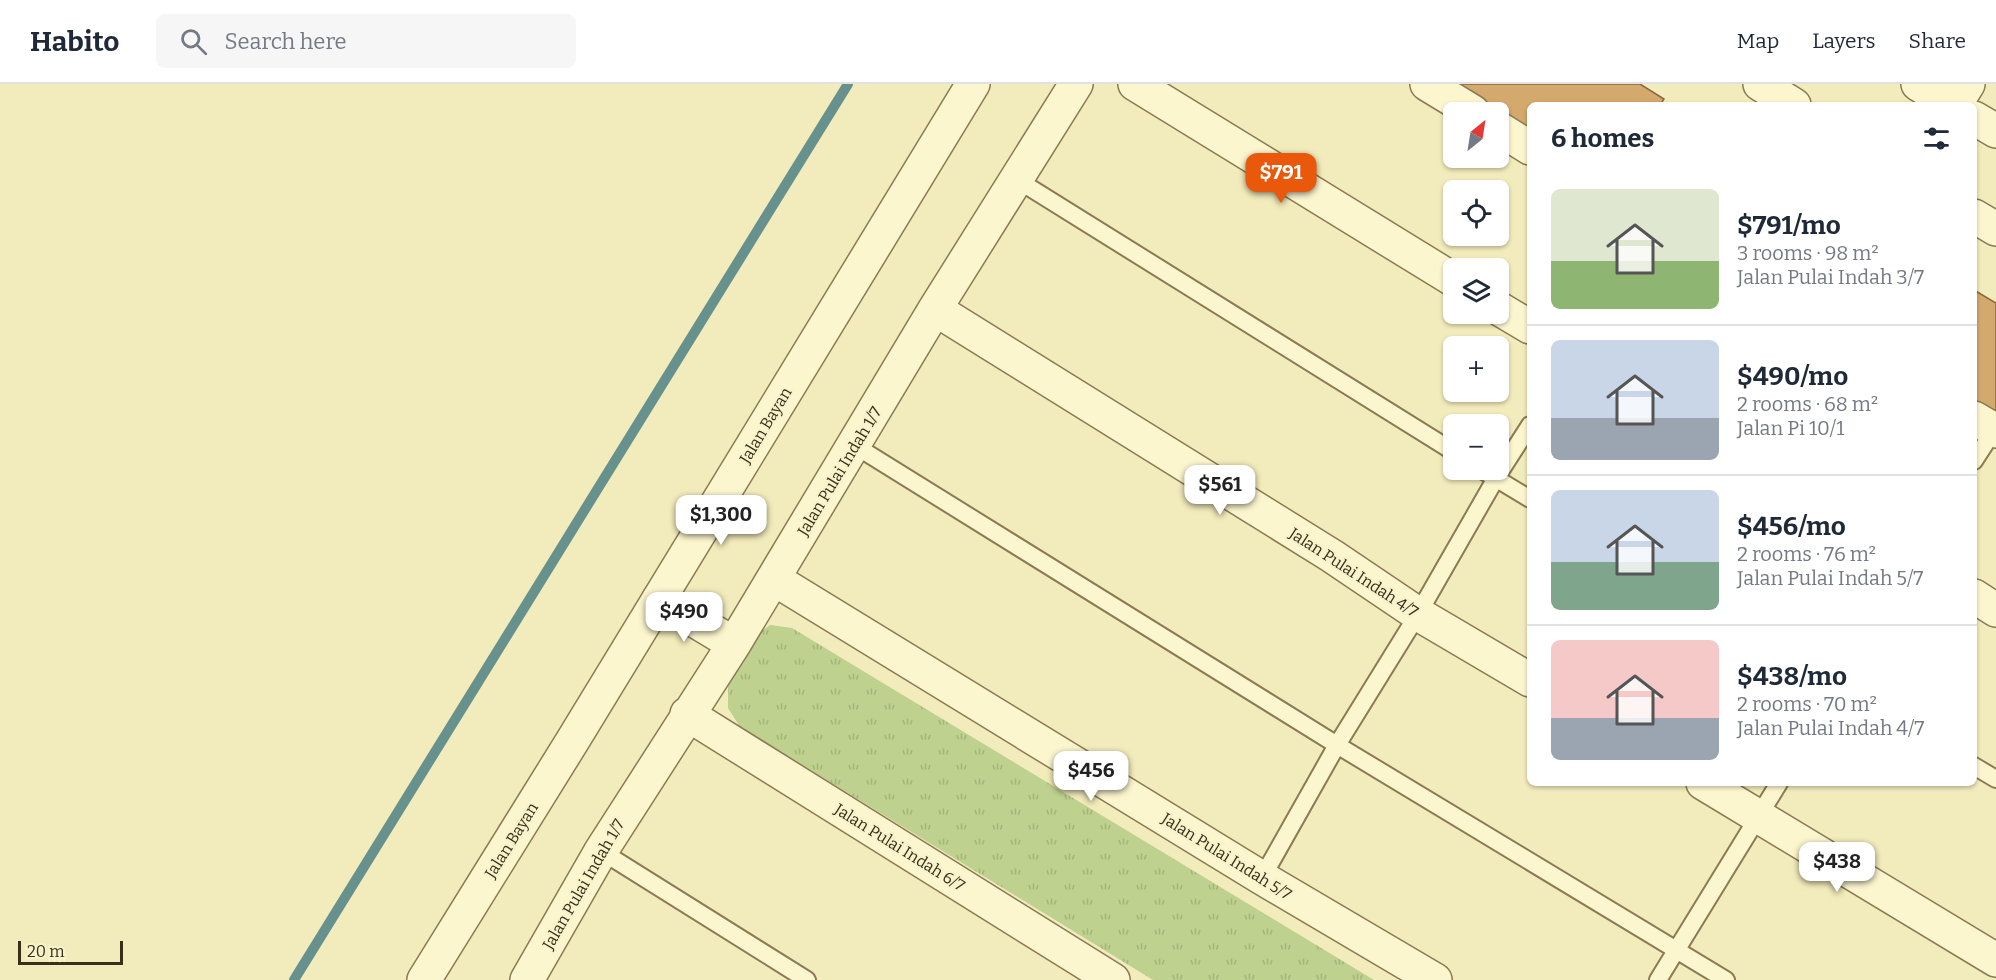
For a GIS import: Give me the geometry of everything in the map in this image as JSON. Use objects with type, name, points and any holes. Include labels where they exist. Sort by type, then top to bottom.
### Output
[{"type":"street","name":"Jalan Bayan","points":[[424,980],[973,84]]},
{"type":"street","name":"Jalan Pulai Indah 1/7","points":[[527,980],[601,851],[734,644],[935,309],[1076,84]]},
{"type":"street","points":[[1135,84],[1443,273]]},
{"type":"street","points":[[1427,84],[1457,102]]},
{"type":"street","points":[[1760,84],[1789,102]]},
{"type":"street","points":[[1918,84],[1949,102]]},
{"type":"street","points":[[1956,102],[1968,84]]},
{"type":"street","points":[[1977,120],[1996,131]]},
{"type":"street","points":[[1509,135],[1527,146]]},
{"type":"street","points":[[1977,218],[1996,229]]},
{"type":"street","name":"Jalan Pulai Indah 4/7","points":[[935,309],[1332,556],[1418,614],[1527,678]]},
{"type":"street","points":[[1509,315],[1527,325]]},
{"type":"street","name":"Jalan Pulai Indah 5/7","points":[[774,579],[1262,878],[1435,980]]},
{"type":"street","points":[[1977,598],[1996,610]]},
{"type":"street","points":[[659,599],[734,644]]},
{"type":"street","name":"Jalan Pulai Indah 6/7","points":[[687,714],[1110,979]]},
{"type":"street","points":[[1708,786],[1996,960]]},
{"type":"lane","points":[[1016,178],[1443,445]]},
{"type":"lane","points":[[1977,454],[1988,426]]},
{"type":"lane","points":[[1509,450],[1527,428]]},
{"type":"lane","points":[[854,445],[1337,744],[1726,980]]},
{"type":"lane","points":[[1262,878],[1337,744],[1418,614],[1486,480]]},
{"type":"lane","points":[[1499,480],[1527,497]]},
{"type":"lane","points":[[1977,768],[1996,779]]},
{"type":"lane","points":[[1658,980],[1777,786]]},
{"type":"lane","points":[[601,851],[807,980]]},
{"type":"green space","points":[[770,625],[792,628],[1374,980],[1153,980],[740,727],[728,708],[728,686],[755,636]]},
{"type":"building","points":[[1445,84],[1640,84],[1664,99],[1662,102],[1527,102],[1527,134],[1509,120],[1509,102],[1475,102]]},
{"type":"building","points":[[1977,292],[1996,303],[1996,419],[1977,408]]},
{"type":"waterway","points":[[294,980],[848,84]]}]
